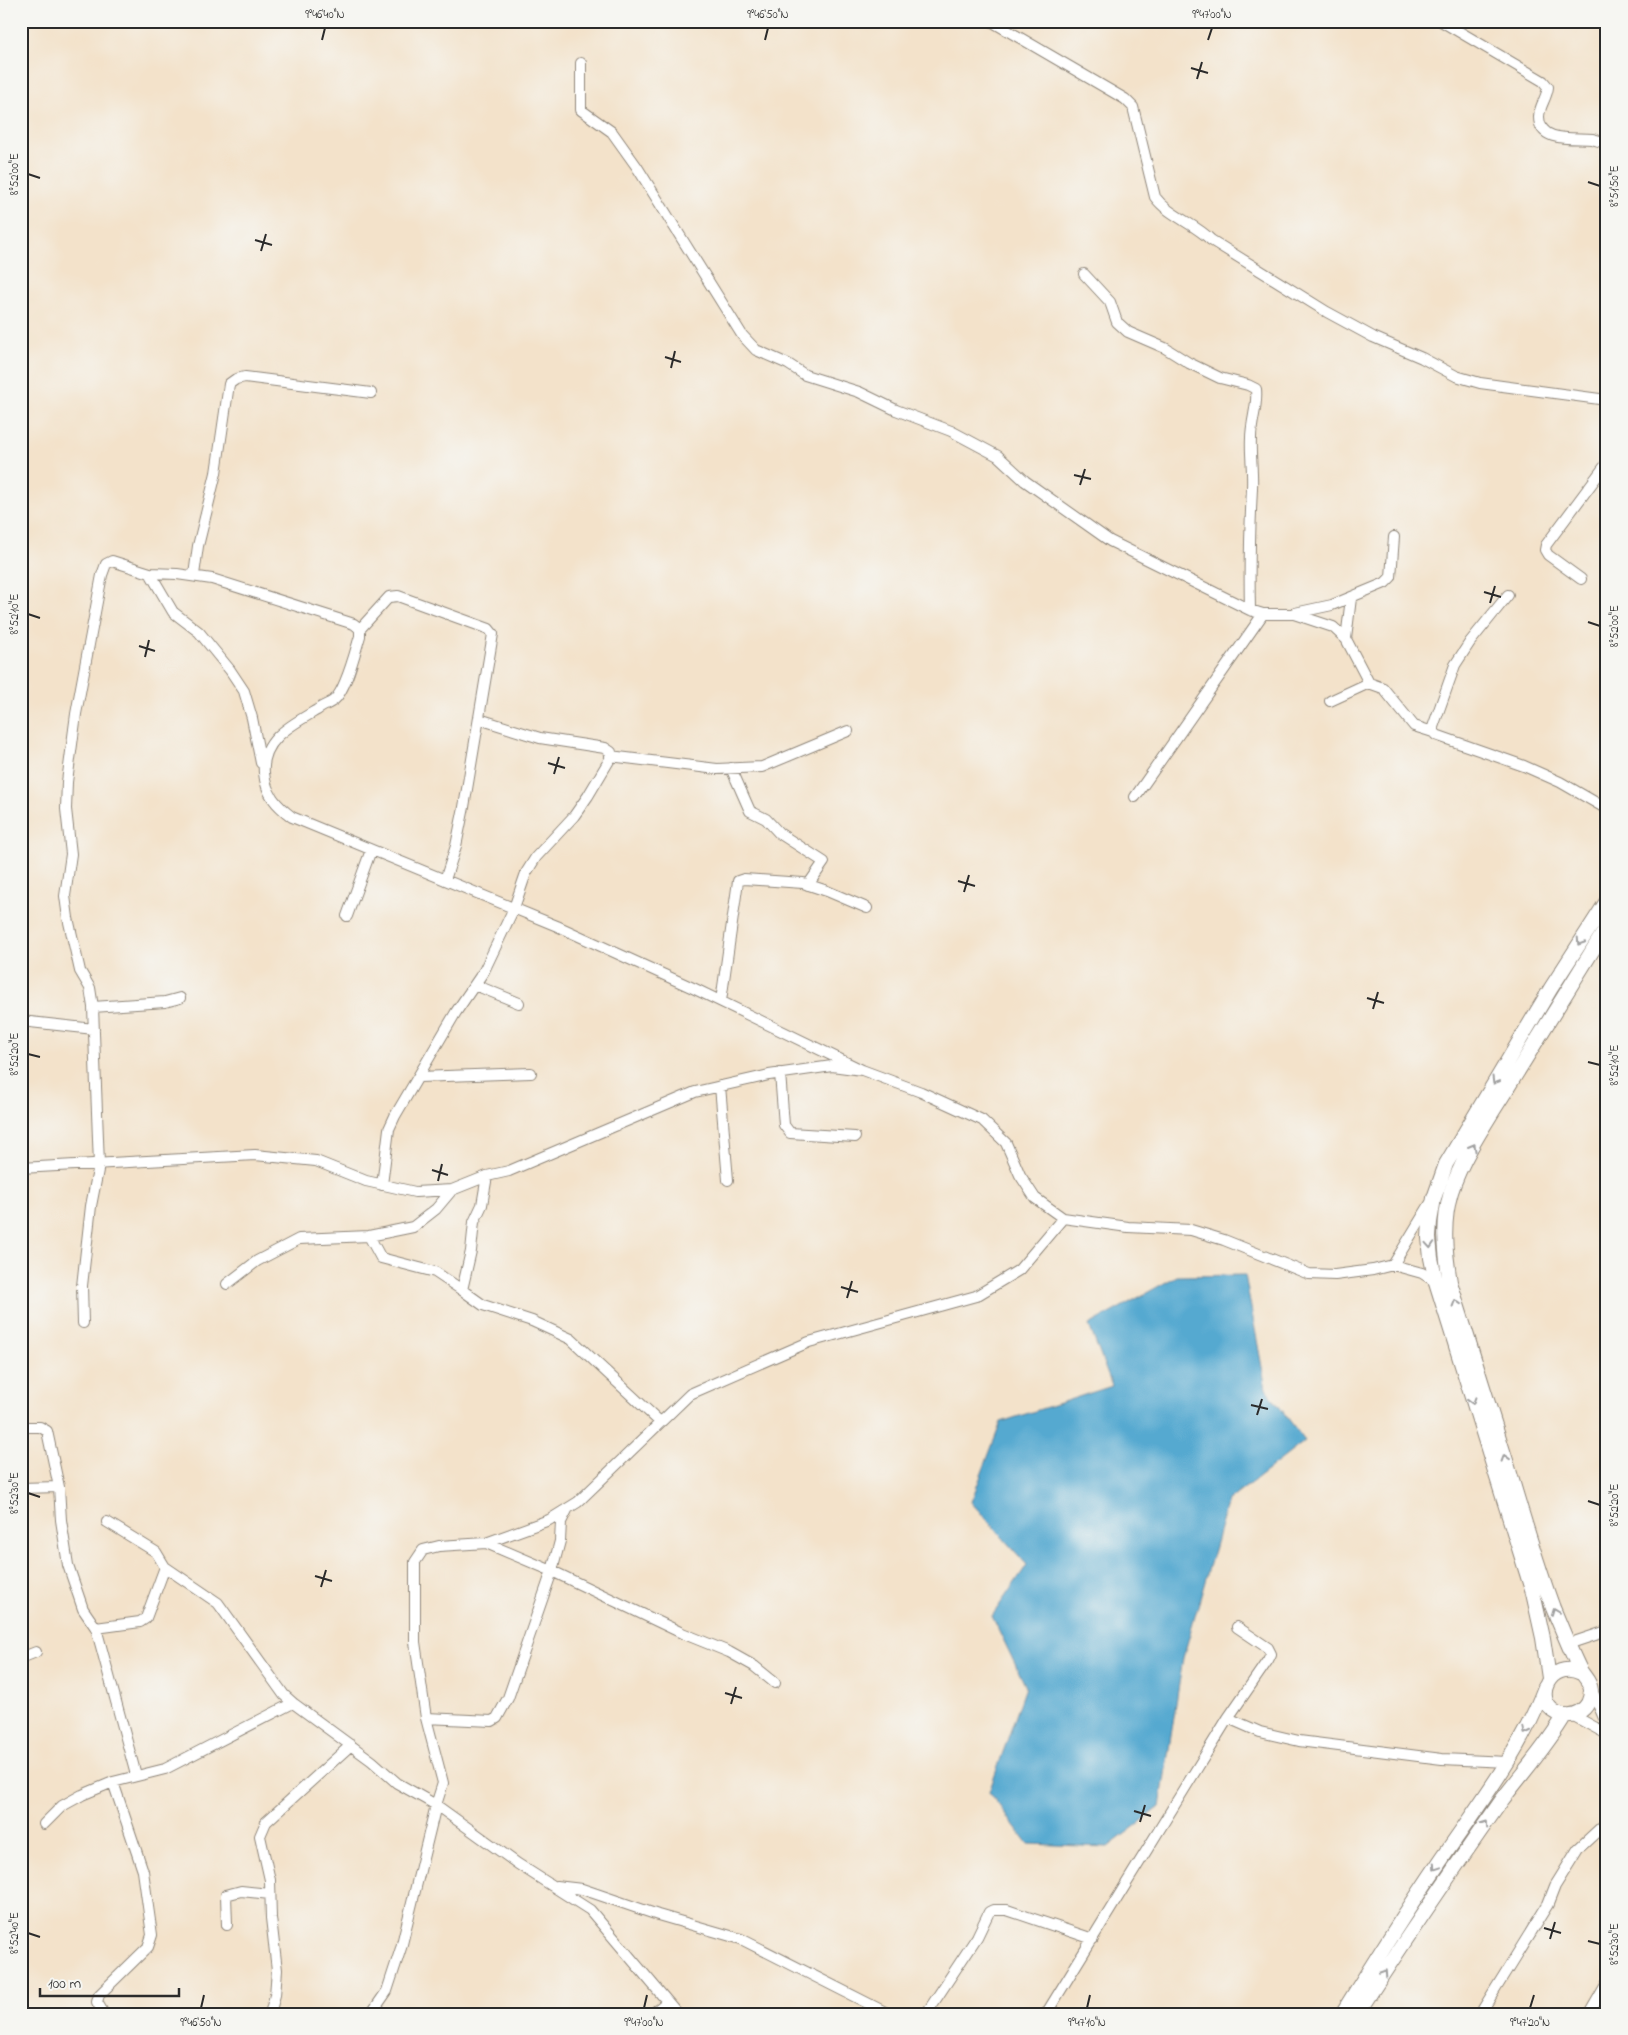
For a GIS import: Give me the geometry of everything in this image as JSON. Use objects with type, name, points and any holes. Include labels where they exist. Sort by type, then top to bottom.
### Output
[{"type":"main road","points":[[1581,1673],[1547,1590],[1450,1282],[1445,1235],[1451,1193],[1459,1171],[1491,1102],[1607,901]]},
{"type":"main road","points":[[1342,2014],[1405,1913],[1508,1762],[1525,1733],[1547,1682],[1556,1672],[1564,1669],[1573,1669],[1581,1673],[1588,1680],[1591,1688],[1590,1697],[1587,1706],[1580,1712],[1569,1715],[1556,1712],[1549,1706],[1545,1697],[1547,1682],[1544,1638],[1533,1593],[1436,1282],[1429,1238],[1434,1198],[1446,1164],[1491,1102],[1607,927]]},
{"type":"main road","points":[[1357,2014],[1417,1920],[1516,1781],[1569,1715]]},
{"type":"street","points":[[991,21],[1125,99],[1133,107],[1155,197],[1161,205],[1203,232],[1211,240],[1327,312],[1373,337],[1422,358],[1456,376],[1480,383],[1607,400]]},
{"type":"street","points":[[1441,21],[1543,81],[1548,87],[1548,94],[1539,110],[1539,120],[1544,130],[1565,140],[1592,139],[1607,144]]},
{"type":"street","points":[[581,63],[581,110],[612,132],[637,167],[742,335],[756,350],[788,364],[805,375],[858,392],[896,410],[951,431],[998,456],[1025,481],[1110,540],[1250,610],[1263,614],[1294,614],[1351,598],[1385,583],[1391,577],[1394,537]]},
{"type":"street","points":[[1084,274],[1110,302],[1117,322],[1128,332],[1165,348],[1189,363],[1220,378],[1256,389],[1257,397],[1250,438],[1252,488],[1250,610]]},
{"type":"street","points":[[194,575],[198,546],[216,473],[230,384],[236,379],[245,377],[371,393]]},
{"type":"street","points":[[1581,579],[1548,554],[1545,550],[1546,545],[1607,462]]},
{"type":"street","points":[[83,1323],[82,1286],[91,1206],[99,1165],[94,1029],[90,988],[80,971],[68,918],[66,896],[71,854],[66,808],[67,782],[76,714],[102,575],[106,564],[112,561],[150,573],[194,575],[237,586],[354,624],[360,629]]},
{"type":"street","points":[[150,573],[173,612],[199,632],[230,670],[244,691],[269,794],[278,806],[292,817],[514,908],[721,1001],[862,1070],[921,1092],[982,1120],[1006,1143],[1020,1175],[1034,1198],[1063,1218],[1128,1226],[1192,1230],[1224,1240],[1310,1274],[1335,1275],[1393,1265],[1422,1273],[1436,1282]]},
{"type":"street","points":[[1432,732],[1432,727],[1455,665],[1470,642],[1508,595]]},
{"type":"street","points":[[264,776],[263,760],[268,748],[281,733],[334,700],[346,680],[360,629],[390,597],[398,596],[489,629],[493,634],[479,719],[456,846],[445,880]]},
{"type":"street","points":[[1346,639],[1351,598]]},
{"type":"street","points":[[1135,797],[1263,614]]},
{"type":"street","points":[[1294,614],[1333,627],[1346,639],[1368,684]]},
{"type":"street","points":[[1330,701],[1368,684],[1382,688],[1414,726],[1560,782],[1607,809]]},
{"type":"street","points":[[382,1185],[389,1130],[456,1012],[484,970],[514,908],[523,880],[536,857],[574,816],[588,796],[611,752],[605,748],[540,738],[479,719]]},
{"type":"street","points":[[610,756],[717,769],[762,766],[848,731]]},
{"type":"street","points":[[731,768],[750,811],[766,819],[779,833],[824,862],[808,885]]},
{"type":"street","points":[[346,916],[371,850]]},
{"type":"street","points":[[721,1001],[738,881],[744,878],[772,879],[808,885],[868,908]]},
{"type":"street","points":[[475,985],[520,1003]]},
{"type":"street","points":[[92,1007],[165,1002],[180,998]]},
{"type":"street","points":[[21,1021],[94,1029]]},
{"type":"street","points":[[21,1168],[255,1155],[316,1161],[366,1181],[415,1192],[452,1190],[487,1176],[509,1171],[695,1092],[780,1073],[832,1066],[862,1070]]},
{"type":"street","points":[[419,1077],[531,1073]]},
{"type":"street","points":[[780,1073],[784,1125],[790,1133],[855,1137]]},
{"type":"street","points":[[720,1086],[728,1180]]},
{"type":"street","points":[[462,1290],[471,1251],[474,1222],[482,1205],[487,1176]]},
{"type":"street","points":[[226,1284],[257,1262],[299,1239],[369,1236],[413,1228],[436,1209],[452,1190]]},
{"type":"street","points":[[1393,1265],[1434,1198]]},
{"type":"street","points":[[371,2014],[387,1991],[398,1956],[443,1783],[426,1718],[415,1642],[415,1562],[423,1550],[439,1546],[486,1543],[549,1520],[578,1502],[690,1394],[809,1342],[976,1296],[1020,1270],[1063,1218]]},
{"type":"street","points":[[369,1236],[381,1258],[435,1272],[482,1305],[532,1320],[571,1338],[660,1422]]},
{"type":"street","points":[[21,1427],[40,1427],[47,1431],[59,1487],[61,1520],[68,1565],[83,1608],[96,1628],[136,1775]]},
{"type":"street","points":[[21,1488],[59,1487]]},
{"type":"street","points":[[426,1718],[492,1721],[497,1718],[508,1698],[552,1571],[560,1541],[561,1522],[567,1509]]},
{"type":"street","points":[[108,1522],[156,1552],[164,1567],[218,1603],[284,1695],[293,1703],[352,1745],[397,1783],[436,1805],[518,1864],[590,1910],[678,2014]]},
{"type":"street","points":[[486,1543],[552,1571],[682,1633],[742,1658],[775,1683]]},
{"type":"street","points":[[96,1628],[140,1622],[146,1618],[164,1567]]},
{"type":"street","points":[[1046,2014],[1228,1718],[1271,1654],[1268,1648],[1237,1627]]},
{"type":"street","points":[[1568,1644],[1607,1631]]},
{"type":"street","points":[[21,1658],[36,1652]]},
{"type":"street","points":[[1591,1688],[1607,1725]]},
{"type":"street","points":[[44,1824],[71,1800],[113,1782],[165,1769],[293,1703]]},
{"type":"street","points":[[1569,1715],[1607,1734]]},
{"type":"street","points":[[1228,1718],[1260,1732],[1299,1742],[1442,1759],[1508,1762]]},
{"type":"street","points":[[270,2014],[275,1995],[277,1970],[271,1918],[270,1880],[260,1836],[266,1822],[352,1745]]},
{"type":"street","points":[[104,2014],[96,2002],[99,1995],[148,1947],[152,1935],[143,1871],[113,1782]]},
{"type":"street","points":[[1480,2014],[1548,1904],[1555,1886],[1578,1850],[1607,1822]]},
{"type":"street","points":[[552,1886],[582,1889],[658,1915],[741,1939],[889,2014]]},
{"type":"street","points":[[227,1925],[226,1895],[241,1891],[270,1894]]},
{"type":"street","points":[[926,2014],[977,1937],[989,1912],[993,1910],[1007,1910],[1093,1939]]},
{"type":"street","points":[[1589,2014],[1607,1983]]},
{"type":"street","points":[[652,2014],[667,2002]]},
{"type":"water","points":[[1245,1275],[1266,1389],[1305,1441],[1228,1501],[1183,1658],[1160,1807],[1108,1847],[1028,1844],[989,1792],[1026,1687],[992,1616],[1027,1565],[971,1502],[1001,1422],[1112,1386],[1089,1325],[1177,1276]]}]
